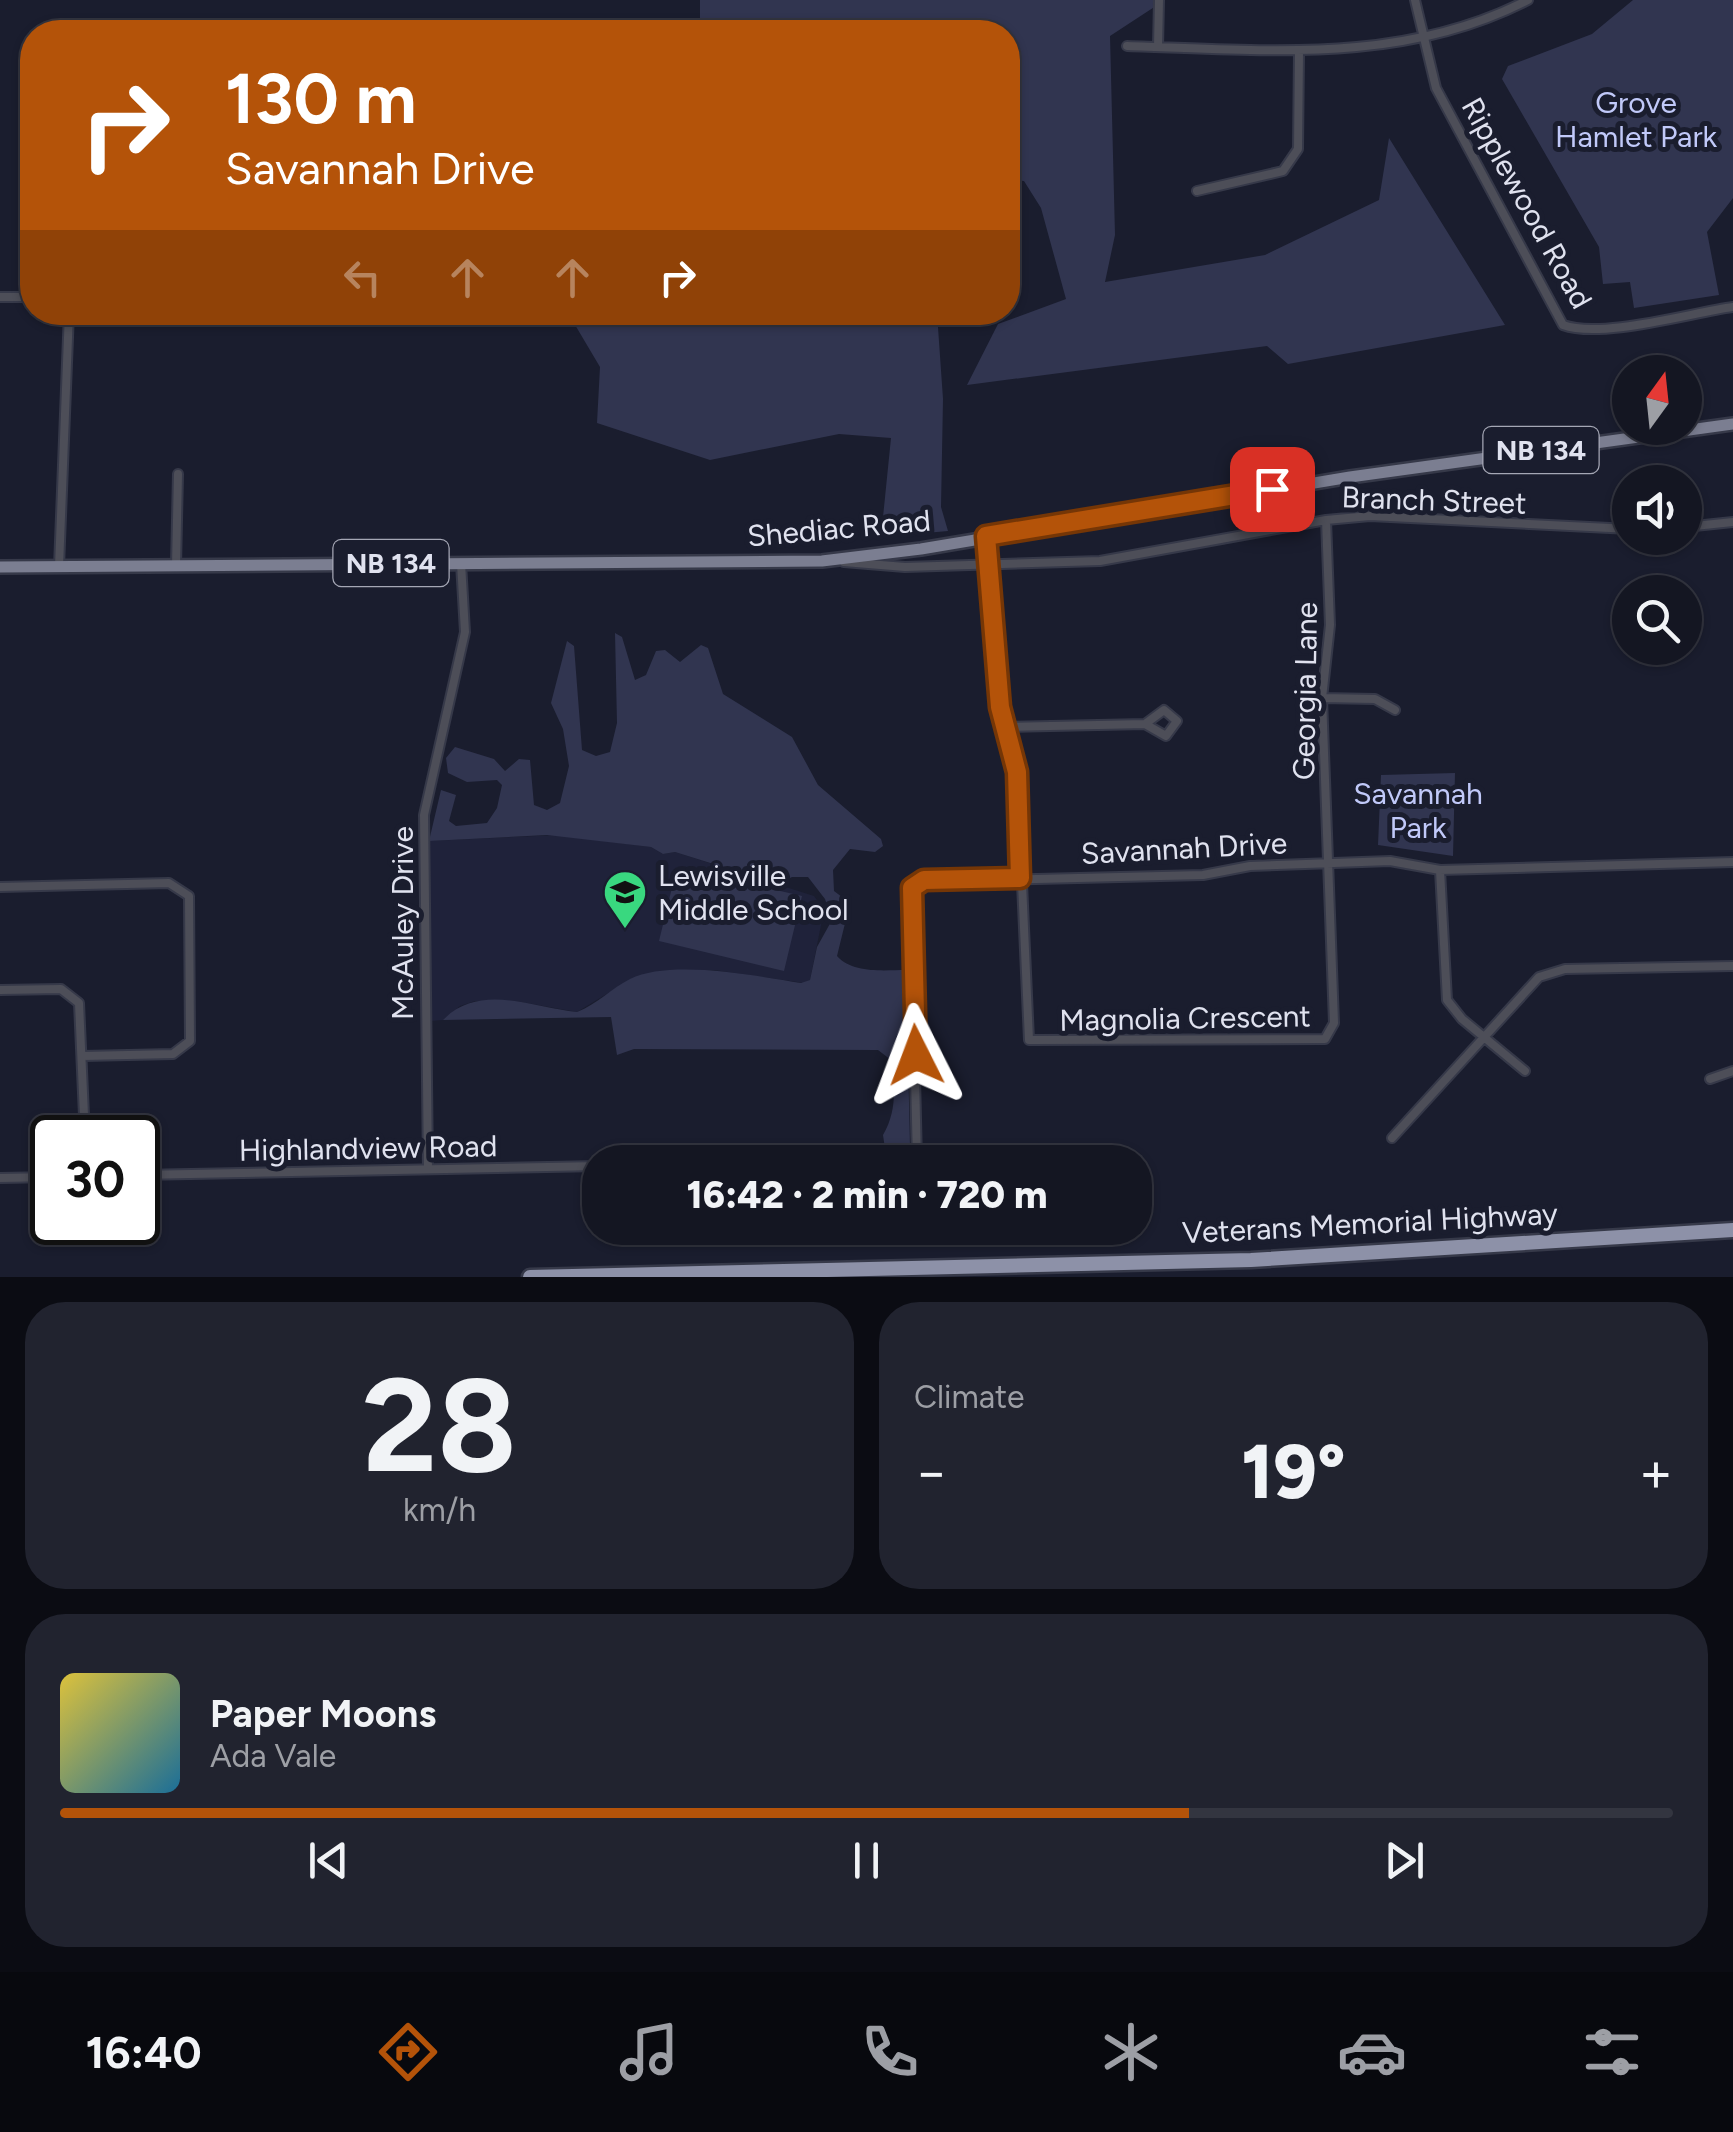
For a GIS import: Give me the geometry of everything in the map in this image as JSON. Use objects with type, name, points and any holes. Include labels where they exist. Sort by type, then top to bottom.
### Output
[{"type":"highway","name":"Veterans Memorial Highway","points":[[530,1277],[1251,1260],[1733,1230]]},
{"type":"main road","name":"Shediac Road","points":[[0,566],[822,560],[1350,476],[1733,424]]},
{"type":"street","points":[[1158,0],[1158,47]]},
{"type":"street","name":"Ripplewood Road","points":[[1414,0],[1436,88],[1563,325],[1576,330],[1601,328],[1733,307]]},
{"type":"street","points":[[1127,46],[1299,52],[1421,40],[1459,31],[1528,0]]},
{"type":"street","points":[[1197,191],[1283,171],[1298,149],[1299,52]]},
{"type":"street","points":[[59,567],[68,325]]},
{"type":"street","points":[[176,566],[178,474]]},
{"type":"street","name":"Branch Street","points":[[822,560],[992,566],[1149,555],[1326,520],[1400,516],[1612,527]]},
{"type":"street","name":"Georgia Lane","points":[[1326,520],[1330,624],[1322,698],[1328,862]]},
{"type":"street","points":[[1702,525],[1733,522]]},
{"type":"street","points":[[986,536],[992,566],[1000,707],[1017,772],[1020,878]]},
{"type":"street","name":"McAuley Drive","points":[[428,1169],[424,815],[466,632],[461,562]]},
{"type":"street","points":[[1322,698],[1375,698],[1396,710]]},
{"type":"street","points":[[1007,727],[1145,724]]},
{"type":"street","name":"Savannah Drive","points":[[917,1145],[912,888],[924,880],[1203,875],[1250,866],[1390,860],[1440,870],[1733,862]]},
{"type":"street","name":"Magnolia Crescent","points":[[1020,878],[1029,1040],[1325,1039],[1334,1023],[1328,862]]},
{"type":"street","points":[[1440,870],[1445,995],[1455,1012],[1526,1071]]},
{"type":"street","points":[[0,887],[169,883],[189,896],[190,1041],[173,1054],[83,1056]]},
{"type":"street","points":[[1392,1138],[1528,986],[1552,972],[1733,966]]},
{"type":"street","points":[[0,990],[61,989],[79,1003],[84,1115]]},
{"type":"street","points":[[1710,1079],[1733,1072]]},
{"type":"street","name":"Highlandview Road","points":[[160,1175],[582,1166]]},
{"type":"street","points":[[0,1178],[30,1177]]},
{"type":"shaded area","name":"Lewisville Middle School","points":[[558,835],[651,847],[663,854],[675,852],[814,896],[824,910],[810,980],[804,983],[714,970],[647,975],[633,978],[577,1012],[515,1001],[475,1001],[460,1006],[443,1020],[431,1021],[429,841]]},
{"type":"green space","points":[[700,0],[1165,0],[1110,36],[1115,235],[1105,282],[1265,255],[1379,200],[1389,138],[1505,325],[1288,364],[1267,346],[967,385],[997,325],[1020,325],[1020,316],[1066,299],[1041,208],[1024,181],[1020,181],[1020,20],[700,20]]},
{"type":"green space","name":"Grove Hamlet Park","points":[[1633,0],[1733,0],[1733,198],[1707,232],[1719,295],[1634,308],[1630,282],[1603,284],[1599,247],[1502,79],[1508,66],[1592,34]]},
{"type":"green space","points":[[575,325],[938,325],[943,399],[941,507],[948,531],[881,537],[891,438],[839,434],[710,460],[597,423],[600,367]]},
{"type":"green space","points":[[615,633],[622,637],[635,680],[646,675],[656,651],[665,650],[680,662],[701,645],[708,648],[723,694],[792,737],[818,785],[881,839],[883,846],[875,852],[850,849],[833,870],[834,891],[850,903],[837,956],[860,968],[906,970],[910,1145],[884,1145],[883,1135],[893,1108],[893,1080],[891,1060],[878,1050],[634,1049],[617,1055],[611,1017],[443,1020],[473,1002],[490,1000],[577,1012],[630,979],[668,970],[714,971],[801,983],[810,980],[817,947],[832,920],[825,899],[808,877],[792,877],[778,884],[675,852],[663,854],[651,847],[547,835],[429,841],[441,790],[456,795],[449,821],[456,826],[487,823],[497,808],[502,785],[497,780],[467,782],[448,773],[446,758],[455,747],[494,759],[505,771],[519,759],[530,760],[534,805],[547,810],[560,803],[569,766],[563,729],[551,703],[567,641],[574,646],[582,750],[596,756],[610,752],[617,723]]},
{"type":"green space","name":"Savannah Park","points":[[1455,773],[1453,856],[1378,845],[1381,775]]},
{"type":"green space","points":[[677,867],[802,896],[784,971],[659,941]]},
{"type":"place","name":"Lewisville Middle School","points":[[625,930]]},
{"type":"route","points":[[916,1055],[912,888],[924,880],[1020,878],[1017,772],[1000,707],[992,566],[986,536],[1272,489]]}]
